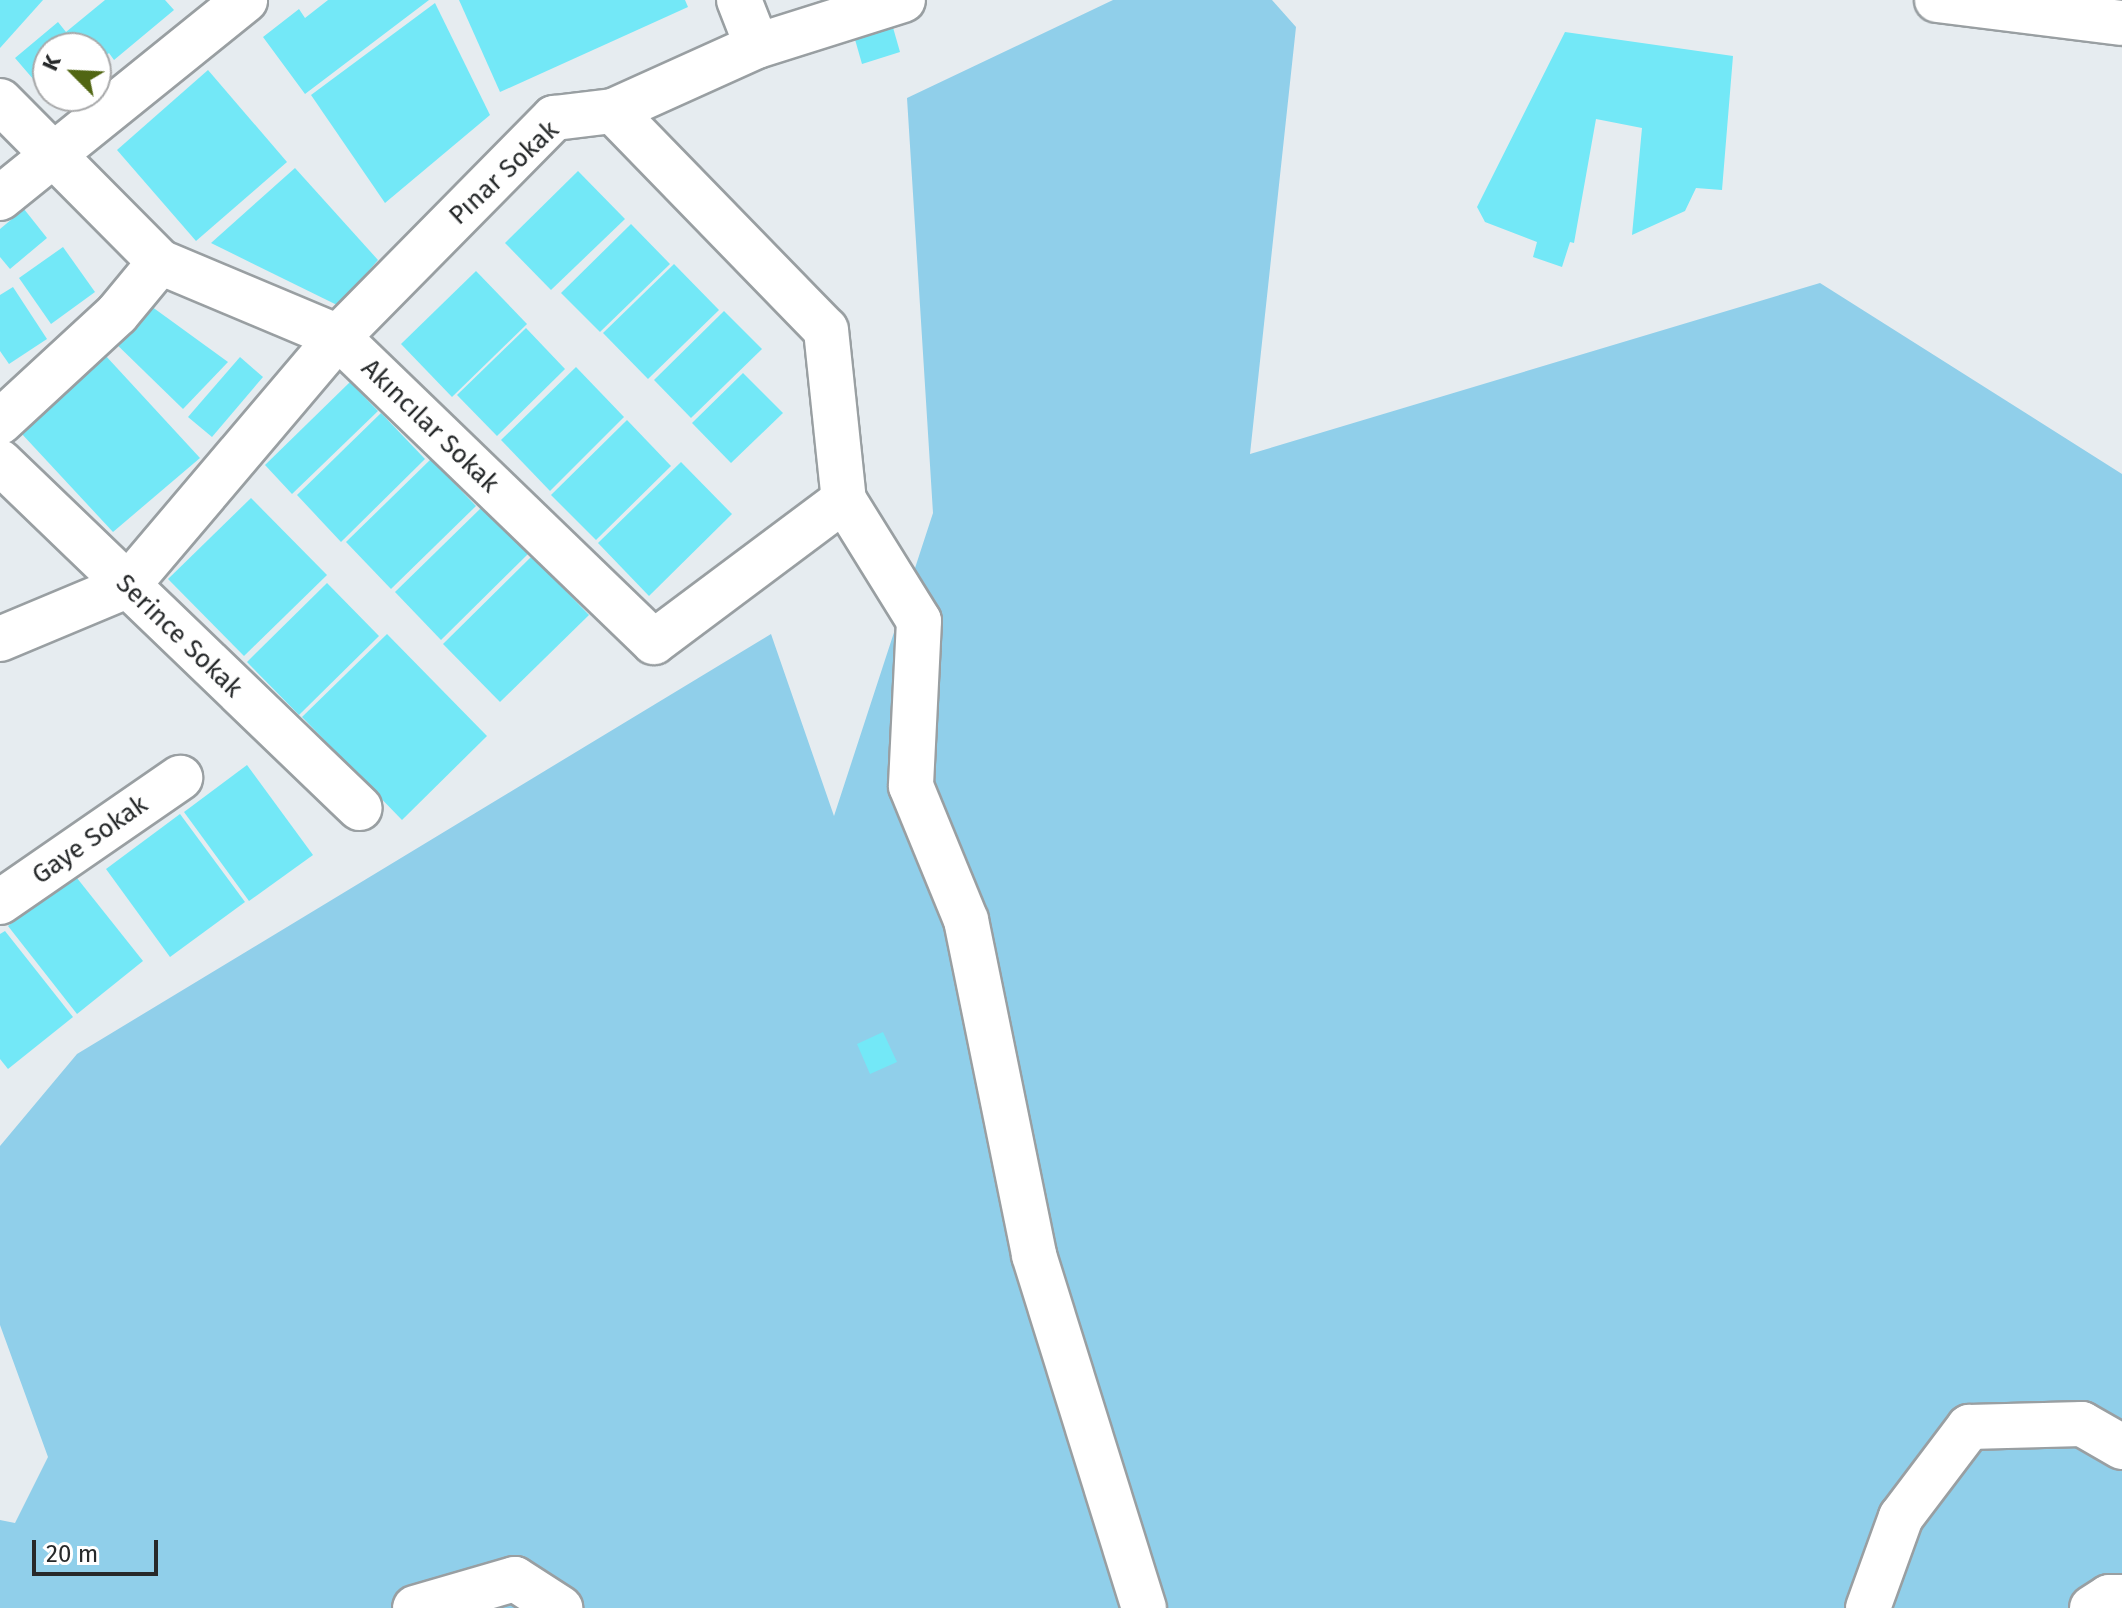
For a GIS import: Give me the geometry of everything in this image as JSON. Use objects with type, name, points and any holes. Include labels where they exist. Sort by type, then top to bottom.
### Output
[{"type":"street","points":[[0,198],[55,157],[245,0]]},
{"type":"street","points":[[739,0],[757,46]]},
{"type":"street","name":"Pınar Sokak","points":[[127,586],[338,337],[554,118],[613,111],[757,46],[903,0]]},
{"type":"street","points":[[1947,1],[2122,23]]},
{"type":"street","name":"Akıncılar Sokak","points":[[0,101],[160,262],[338,337],[654,642],[844,500]]},
{"type":"street","points":[[613,111],[826,330],[844,500],[919,621],[911,786],[966,920],[1034,1255],[1144,1608]]},
{"type":"street","points":[[0,422],[117,314],[160,262]]},
{"type":"street","name":"Serince Sokak","points":[[0,462],[360,808]]},
{"type":"street","points":[[0,639],[127,586]]},
{"type":"street","name":"Gaye Sokak","points":[[0,902],[180,778]]},
{"type":"street","points":[[1868,1608],[1901,1517],[1969,1427],[2082,1424],[2122,1447]]},
{"type":"street","points":[[415,1608],[515,1579],[560,1608]]},
{"type":"street","points":[[2092,1608],[2109,1597],[2122,1597]]},
{"type":"shaded area","points":[[1113,0],[1272,0],[1296,27],[1250,454],[1820,283],[2122,474],[2122,1608],[0,1608],[0,1520],[15,1523],[48,1457],[0,1325],[0,1146],[77,1054],[771,634],[834,816],[933,513],[907,98]]},
{"type":"building","points":[[0,0],[43,0],[0,48]]},
{"type":"building","points":[[105,0],[165,0],[174,10],[114,60],[112,32],[66,32]]},
{"type":"building","points":[[328,0],[429,0],[305,94],[263,37],[299,9],[305,18]]},
{"type":"building","points":[[459,0],[685,0],[688,7],[500,92]]},
{"type":"building","points":[[435,3],[490,115],[385,203],[311,95]]},
{"type":"building","points":[[58,22],[66,32],[46,32]]},
{"type":"building","points":[[892,24],[900,52],[862,64],[854,36]]},
{"type":"building","points":[[1565,32],[1733,56],[1722,190],[1696,188],[1685,211],[1632,235],[1642,128],[1596,119],[1574,243],[1570,242],[1562,267],[1533,257],[1537,242],[1485,222],[1477,207]]},
{"type":"building","points":[[32,44],[32,78],[15,58]]},
{"type":"building","points":[[208,70],[287,162],[196,241],[117,150]]},
{"type":"building","points":[[295,168],[378,260],[339,306],[211,243]]},
{"type":"building","points":[[578,171],[625,219],[551,290],[505,243]]},
{"type":"building","points":[[24,209],[47,238],[10,269],[0,257],[0,229]]},
{"type":"building","points":[[631,224],[670,264],[600,332],[561,293]]},
{"type":"building","points":[[63,247],[95,292],[51,324],[19,278]]},
{"type":"building","points":[[674,264],[719,310],[648,379],[603,333]]},
{"type":"building","points":[[476,271],[527,324],[452,397],[401,344]]},
{"type":"building","points":[[13,287],[47,339],[9,364],[0,351],[0,295]]},
{"type":"building","points":[[144,301],[228,362],[183,409],[107,335]]},
{"type":"building","points":[[724,311],[762,349],[691,418],[654,380]]},
{"type":"building","points":[[526,328],[565,369],[497,436],[457,395]]},
{"type":"building","points":[[105,355],[200,458],[113,532],[21,433]]},
{"type":"building","points":[[240,357],[263,377],[212,437],[188,417]]},
{"type":"building","points":[[576,367],[624,417],[550,491],[501,440]]},
{"type":"building","points":[[743,373],[783,413],[731,463],[692,423]]},
{"type":"building","points":[[350,382],[378,411],[292,494],[265,465]]},
{"type":"building","points":[[381,413],[425,459],[341,542],[297,495]]},
{"type":"building","points":[[627,420],[671,466],[596,540],[551,495]]},
{"type":"building","points":[[431,459],[476,506],[391,589],[346,542]]},
{"type":"building","points":[[681,462],[732,514],[649,596],[598,543]]},
{"type":"building","points":[[251,498],[327,575],[244,656],[168,579]]},
{"type":"building","points":[[482,507],[528,554],[441,640],[395,592]]},
{"type":"building","points":[[532,556],[589,615],[500,702],[443,644]]},
{"type":"building","points":[[327,583],[379,636],[299,715],[247,662]]},
{"type":"building","points":[[387,634],[487,736],[402,820],[302,717]]},
{"type":"building","points":[[247,765],[313,855],[249,901],[184,812]]},
{"type":"building","points":[[180,814],[245,902],[170,957],[106,869]]},
{"type":"building","points":[[73,873],[143,961],[77,1014],[8,926]]},
{"type":"building","points":[[5,931],[73,1017],[8,1069],[0,1059],[0,934]]},
{"type":"building","points":[[883,1032],[897,1062],[870,1074],[857,1044]]}]
